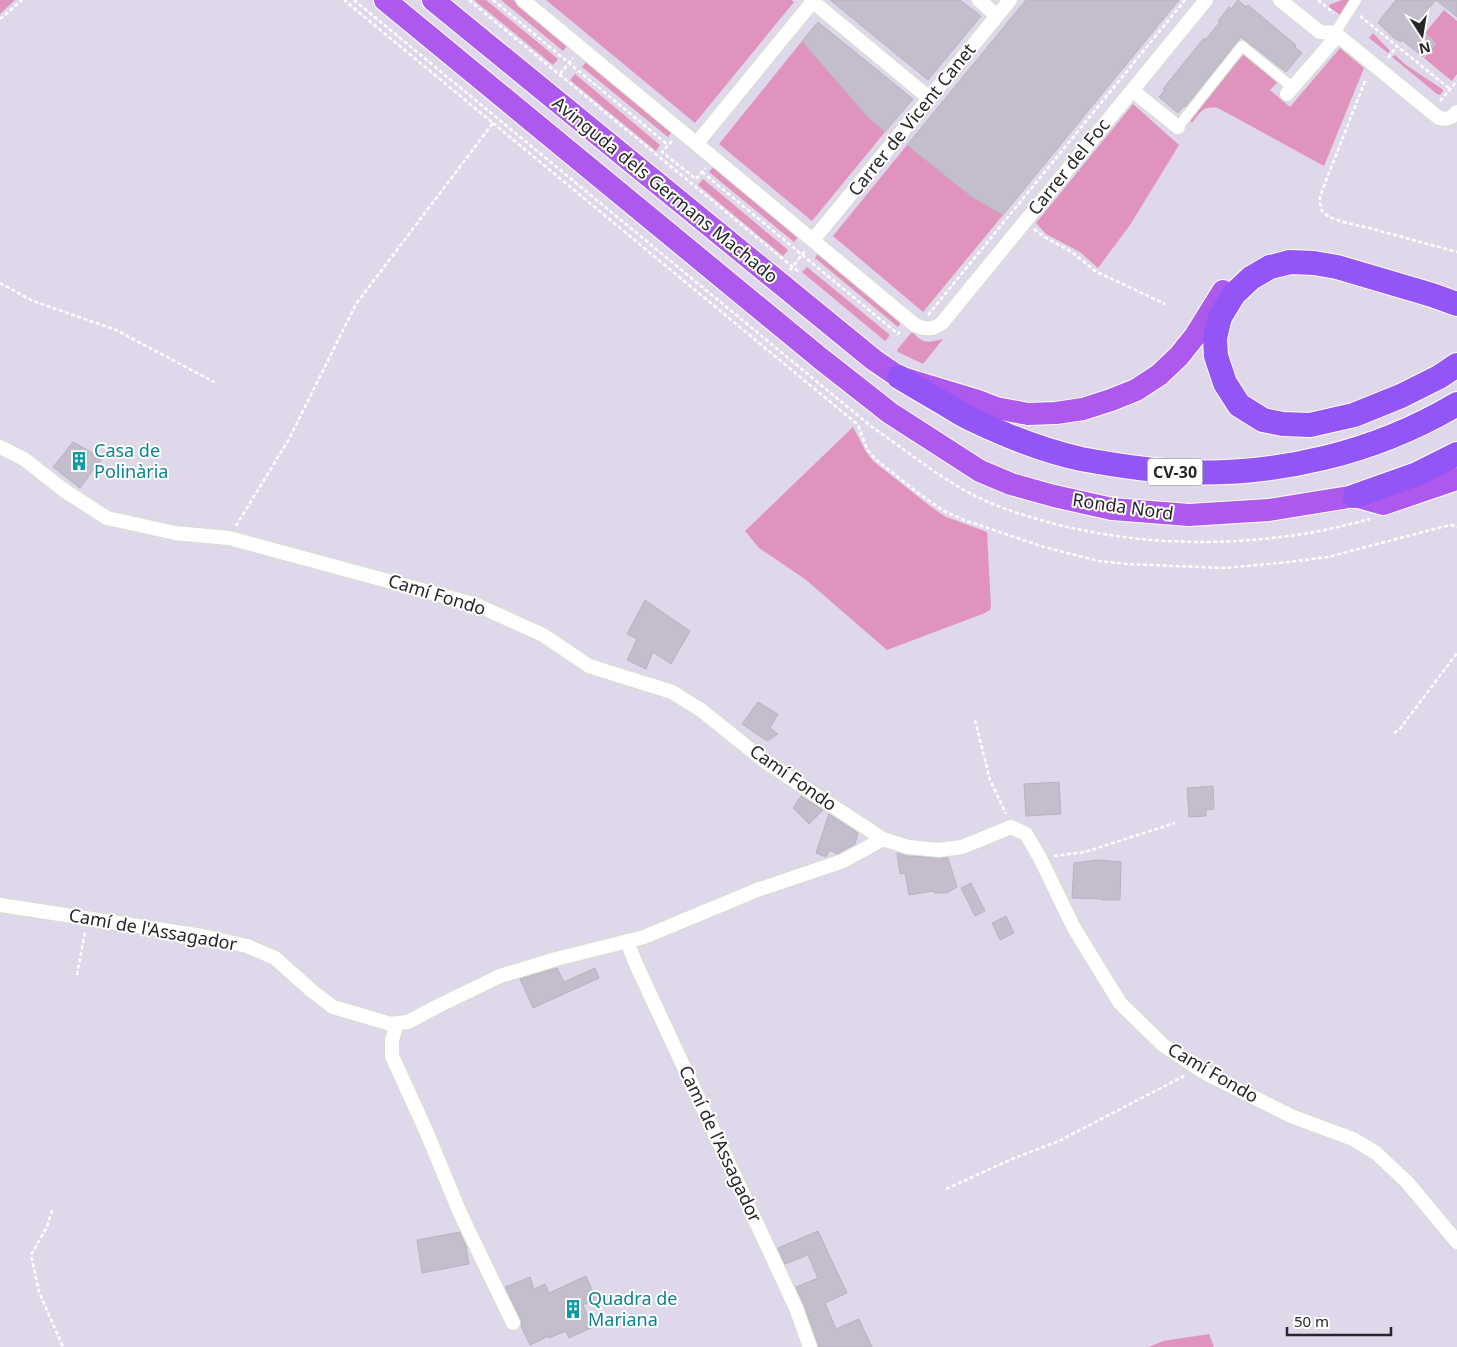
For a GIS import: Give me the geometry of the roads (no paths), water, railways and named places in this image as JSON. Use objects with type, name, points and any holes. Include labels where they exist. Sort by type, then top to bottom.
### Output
[{"type":"highway","points":[[1457,304],[1433,290],[1322,264],[1290,262],[1270,267],[1251,278],[1234,294],[1220,316],[1215,338],[1216,356],[1225,383],[1239,405],[1263,420],[1283,424],[1310,425],[1354,415],[1439,377],[1457,365]]},
{"type":"highway","name":"CV-30","points":[[899,377],[969,419],[1045,448],[1080,458],[1138,468],[1180,472],[1211,473],[1249,470],[1334,456],[1371,445],[1408,430],[1457,404]]},
{"type":"highway","name":"Ronda Nord","points":[[1355,496],[1416,474],[1457,454]]},
{"type":"main road","name":"Avinguda dels Germans Machado","points":[[385,0],[820,358]]},
{"type":"main road","name":"Avinguda dels Germans Machado","points":[[433,0],[866,354],[899,377],[996,408],[1028,414],[1056,413],[1083,409],[1136,390],[1159,375],[1178,356],[1209,316],[1222,293],[1241,274],[1264,261],[1277,257],[1304,253],[1336,258],[1433,290],[1457,293]]},
{"type":"main road","name":"Ronda Nord","points":[[820,358],[890,414],[980,471],[1011,484],[1054,496],[1112,509],[1190,515],[1270,510],[1355,496]]},
{"type":"main road","points":[[1355,496],[1383,504],[1457,479]]},
{"type":"street","points":[[523,0],[697,143],[810,245]]},
{"type":"street","points":[[979,0],[998,16]]},
{"type":"street","name":"Carrer de Vicent Canet","points":[[810,245],[1010,0]]},
{"type":"street","name":"Carrer del Foc","points":[[810,245],[921,328],[929,329],[936,327],[942,323],[1206,0]]},
{"type":"street","points":[[1280,0],[1320,32],[1336,34],[1434,114],[1445,120],[1457,112]]},
{"type":"street","points":[[697,143],[813,1],[929,98]]},
{"type":"street","points":[[1132,90],[1178,127],[1242,46],[1289,91],[1336,34],[1353,4]]},
{"type":"street","name":"Camí Fondo","points":[[0,447],[24,459],[65,491],[107,518],[175,533],[229,538],[477,605],[543,635],[589,666],[672,692],[701,710],[767,762],[883,839],[908,847],[939,850],[962,848],[1011,827],[1026,834],[1040,858],[1074,928],[1120,1003],[1163,1045],[1198,1068],[1291,1116],[1353,1139],[1376,1153],[1407,1182],[1457,1242]]},
{"type":"street","name":"Camí de l'Assagador","points":[[0,905],[202,936],[247,946],[276,958],[312,991],[333,1007],[391,1024],[408,1022],[500,976],[556,959],[644,938],[757,890],[843,861],[883,839]]},
{"type":"street","name":"Camí de l'Assagador","points":[[627,941],[635,962],[796,1308],[810,1347]]},
{"type":"street","points":[[397,1023],[392,1040],[392,1056],[431,1142],[460,1213],[513,1323]]},
{"type":"place","name":"Casa de Polinària","points":[[79,461]]},
{"type":"place","name":"Quadra de Mariana","points":[[573,1309]]}]
